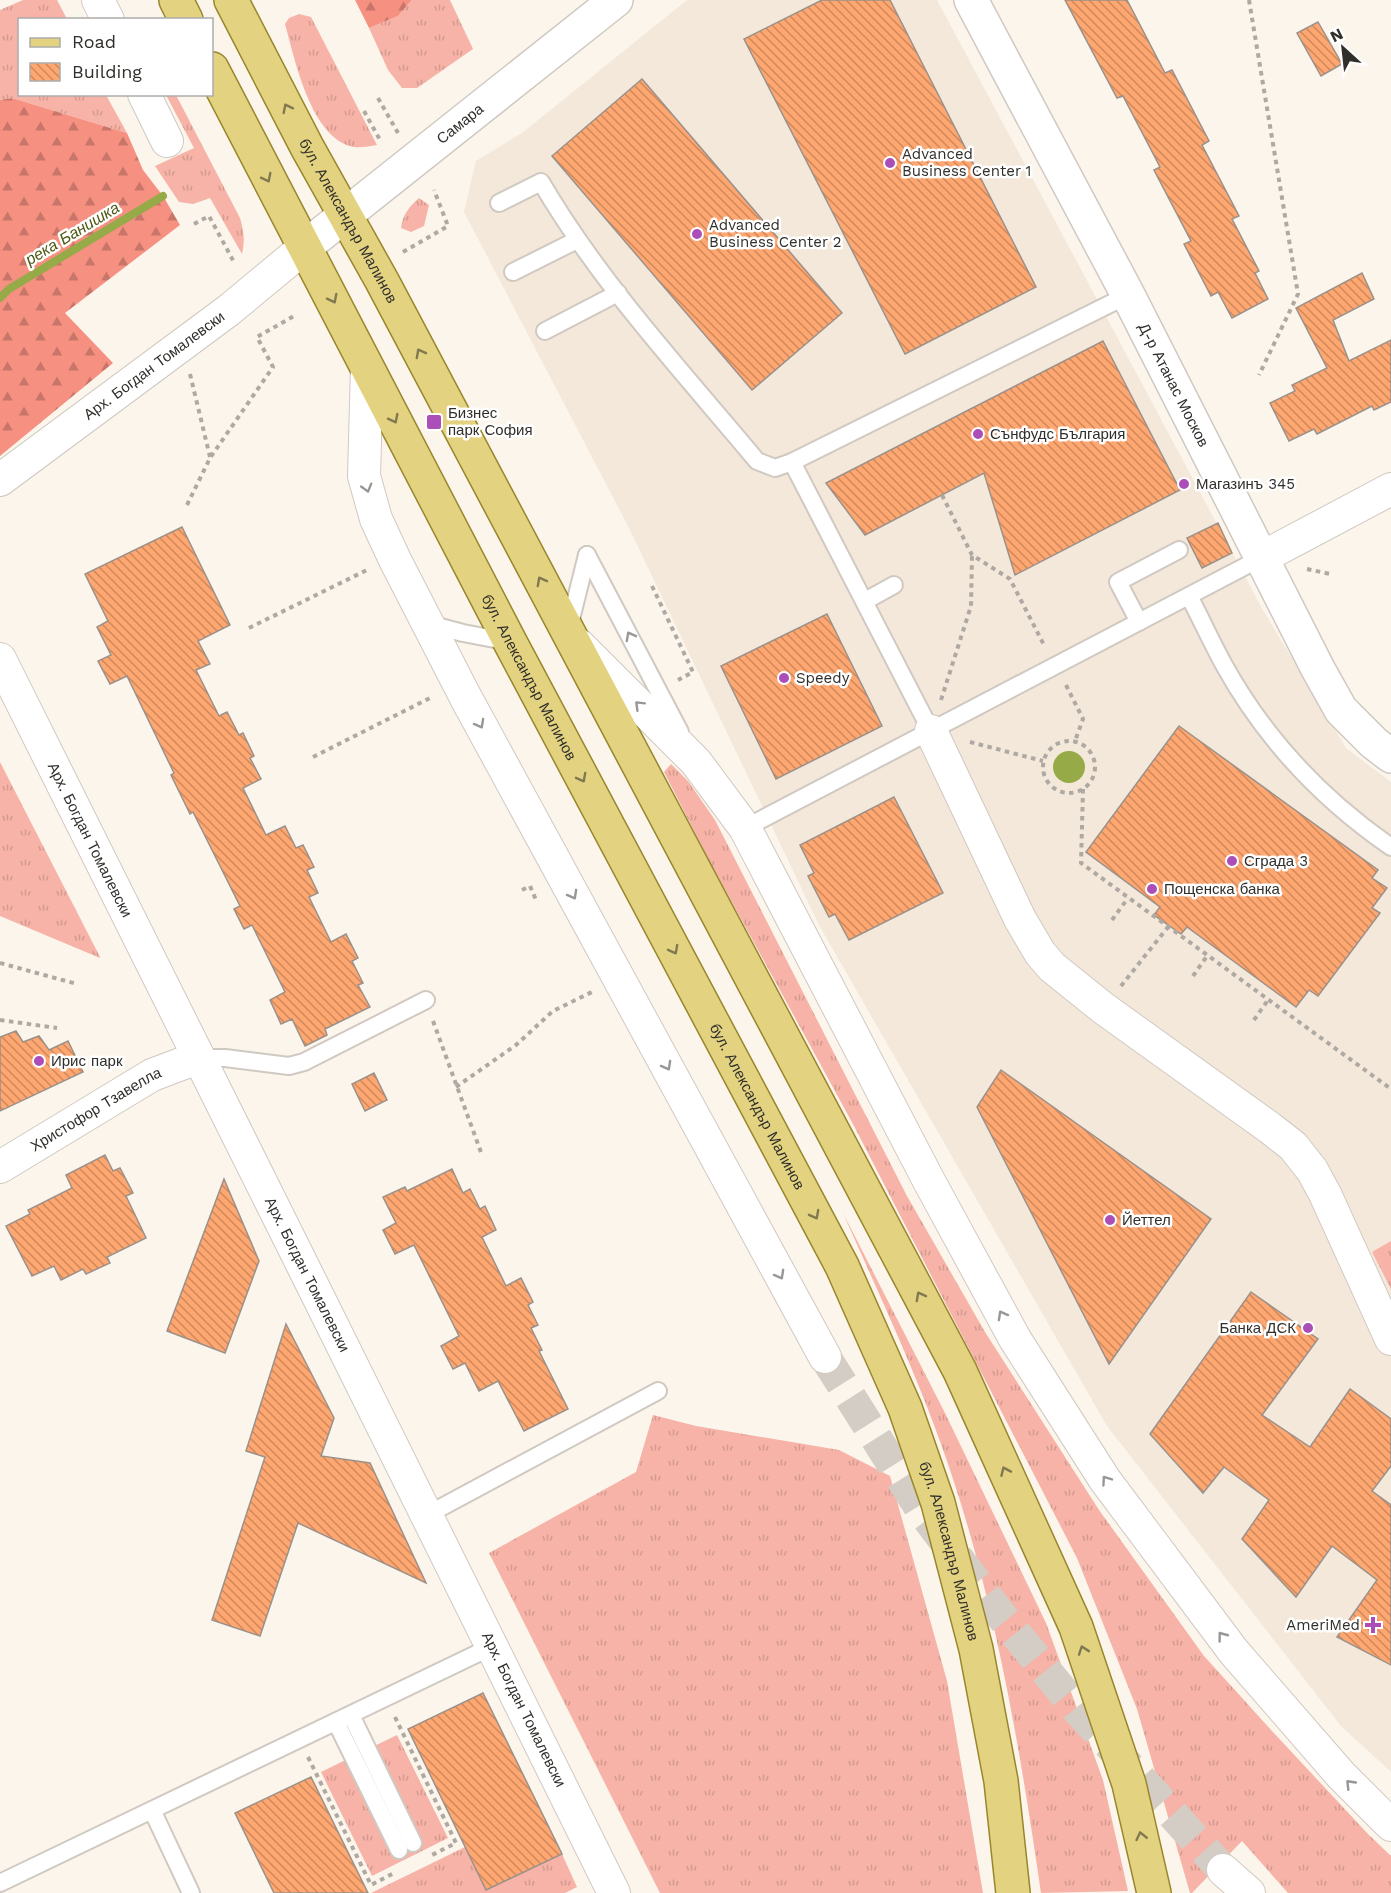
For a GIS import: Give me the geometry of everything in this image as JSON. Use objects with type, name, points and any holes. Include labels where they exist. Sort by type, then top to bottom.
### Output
[{"type":"main road","points":[[176,0],[185,18]]},
{"type":"main road","name":"бул. Александър Малинов","points":[[231,0],[307,147],[346,215],[960,1371],[1076,1627],[1129,1784],[1154,1893]]},
{"type":"main road","name":"бул. Александър Малинов","points":[[213,71],[510,642],[842,1266],[905,1408],[938,1503],[976,1649],[1001,1781],[1013,1893]]},
{"type":"street","points":[[98,0],[107,18]]},
{"type":"street","name":"Самара","points":[[305,247],[616,0]]},
{"type":"street","name":"Д-р Атанас Москов","points":[[972,0],[1128,295],[1318,669],[1341,710],[1374,743],[1391,756]]},
{"type":"street","points":[[145,96],[167,141]]},
{"type":"street","name":"Арх. Богдан Томалевски","points":[[0,480],[174,348],[229,310],[305,247]]},
{"type":"street","name":"бул. Александър Малинов","points":[[368,368],[364,476],[376,519],[428,624],[444,684],[825,1357]]},
{"type":"street","points":[[1261,558],[1391,489]]},
{"type":"street","name":"бул. Александър Малинов","points":[[568,633],[696,762],[746,828],[929,1181],[1015,1339],[1105,1480],[1234,1652],[1341,1774],[1391,1826]]},
{"type":"street","name":"Арх. Богдан Томалевски","points":[[0,659],[615,1893]]},
{"type":"street","points":[[931,731],[1020,919],[1040,953],[1052,967],[1103,1008],[1293,1146],[1312,1170],[1391,1339]]},
{"type":"street","name":"Христофор Тзавелла","points":[[0,1167],[152,1075],[197,1058]]},
{"type":"street","points":[[1223,1870],[1249,1893]]},
{"type":"lane","points":[[499,203],[541,182],[577,240],[618,293],[757,461],[775,468],[792,462],[1128,295]]},
{"type":"lane","points":[[513,272],[577,240]]},
{"type":"lane","points":[[545,330],[618,293]]},
{"type":"lane","points":[[792,462],[931,731]]},
{"type":"lane","points":[[1139,622],[1118,582],[1179,550]]},
{"type":"lane","points":[[568,633],[587,555],[696,762]]},
{"type":"lane","points":[[746,828],[1261,558]]},
{"type":"lane","points":[[865,601],[894,585]]},
{"type":"lane","points":[[1189,596],[1225,667],[1244,697],[1304,775],[1360,826],[1391,847]]},
{"type":"lane","points":[[428,624],[510,642]]},
{"type":"lane","points":[[444,684],[462,633]]},
{"type":"lane","points":[[197,1058],[225,1058],[289,1066],[304,1062],[426,1000]]},
{"type":"lane","points":[[427,1515],[658,1391]]},
{"type":"lane","points":[[0,1883],[493,1646]]},
{"type":"lane","points":[[344,1718],[406,1846]]},
{"type":"lane","points":[[152,1810],[191,1893]]},
{"type":"path","points":[[1250,0],[1298,294],[1259,375]]},
{"type":"path","points":[[378,98],[399,134]]},
{"type":"path","points":[[364,111],[380,140]]},
{"type":"path","points":[[403,252],[448,226],[434,190]]},
{"type":"path","points":[[194,224],[209,216],[236,264]]},
{"type":"path","points":[[187,505],[210,458],[273,367],[257,337],[294,316]]},
{"type":"path","points":[[174,348],[190,375],[210,458]]},
{"type":"path","points":[[942,495],[972,555],[971,606],[931,731],[1043,761]]},
{"type":"path","points":[[972,555],[1010,579],[1083,719],[1075,741]]},
{"type":"path","points":[[249,628],[367,570]]},
{"type":"path","points":[[651,586],[693,672],[678,680]]},
{"type":"path","points":[[313,757],[444,684]]},
{"type":"path","points":[[1064,740],[1075,741],[1084,745],[1091,753],[1095,762],[1095,772],[1083,789],[1073,793],[1063,792],[1053,788],[1046,781],[1043,761],[1047,751],[1055,744],[1064,740]]},
{"type":"path","points":[[1083,789],[1081,863],[1391,1089]]},
{"type":"path","points":[[522,890],[530,886],[536,900]]},
{"type":"path","points":[[1112,920],[1128,898]]},
{"type":"path","points":[[1103,1008],[1168,927]]},
{"type":"path","points":[[1193,976],[1207,956]]},
{"type":"path","points":[[0,963],[77,984]]},
{"type":"path","points":[[456,1087],[516,1045],[553,1011],[594,990]]},
{"type":"path","points":[[1254,1020],[1268,999]]},
{"type":"path","points":[[426,1000],[482,1155]]},
{"type":"path","points":[[0,1020],[57,1028]]},
{"type":"path","points":[[385,1698],[456,1843],[428,1856]]},
{"type":"path","points":[[299,1739],[371,1885],[400,1870]]},
{"type":"shaded area","name":"Бизнес парк София","points":[[687,0],[937,0],[1264,612],[1346,748],[1391,782],[1391,1772],[1341,1726],[1107,1426],[820,927],[628,526],[464,212],[476,161],[522,133]]},
{"type":"shaded area","points":[[1069,751],[1080,756],[1085,767],[1080,778],[1069,783],[1058,778],[1053,767],[1058,756]]},
{"type":"green space","points":[[23,0],[57,0],[66,18],[18,18],[18,96],[107,96],[127,133],[12,98],[0,100],[0,10]]},
{"type":"green space","points":[[355,0],[412,0],[398,16],[369,28]]},
{"type":"green space","points":[[412,0],[450,0],[473,49],[417,88],[402,88],[388,70],[369,28],[398,16]]},
{"type":"green space","points":[[299,14],[311,17],[377,145],[354,147],[339,141],[326,129],[316,114],[300,77],[285,24],[289,18]]},
{"type":"green space","points":[[167,96],[177,96],[240,218],[244,236],[242,254],[210,198],[193,204],[179,202],[155,166],[194,148]]},
{"type":"green space","points":[[12,98],[127,133],[143,170],[163,196],[180,225],[65,313],[113,363],[0,456],[0,100]]},
{"type":"green space","points":[[419,198],[429,205],[424,226],[411,232],[401,228],[407,211]]},
{"type":"green space","points":[[0,762],[100,957],[100,958],[0,916]]},
{"type":"green space","points":[[671,764],[688,781],[715,820],[907,1196],[985,1332],[1099,1510],[1204,1656],[1391,1856],[1391,1893],[1288,1893],[1242,1841],[1190,1893],[1137,1709],[1077,1558],[854,1126],[709,860],[664,772]]},
{"type":"green space","points":[[843,1213],[945,1413],[1046,1623],[1103,1780],[1128,1891],[1041,1893],[1012,1715],[972,1539],[924,1398]]},
{"type":"green space","points":[[1391,1241],[1391,1289],[1372,1252]]},
{"type":"green space","points":[[653,1415],[696,1426],[839,1450],[890,1476],[947,1681],[983,1893],[660,1893],[489,1553],[636,1472]]},
{"type":"green space","points":[[397,1735],[448,1838],[372,1876],[321,1772]]},
{"type":"green space","points":[[465,1847],[486,1890],[562,1854],[577,1887],[565,1893],[371,1893]]},
{"type":"building","name":"Advanced Business Center 1","points":[[822,0],[890,0],[1036,287],[905,354],[744,39]]},
{"type":"building","points":[[1065,0],[1127,0],[1165,73],[1172,70],[1209,141],[1202,145],[1239,216],[1232,219],[1259,271],[1255,273],[1268,299],[1232,318],[1218,292],[1211,296],[1184,244],[1191,241],[1154,170],[1160,167],[1123,96],[1117,98]]},
{"type":"building","points":[[1318,22],[1342,64],[1321,76],[1297,33]]},
{"type":"building","name":"Advanced Business Center 2","points":[[642,79],[842,313],[752,390],[552,156]]},
{"type":"building","points":[[1362,273],[1374,299],[1333,320],[1349,361],[1391,340],[1391,402],[1374,410],[1372,406],[1317,434],[1314,429],[1289,441],[1270,403],[1295,391],[1292,385],[1327,368],[1296,308]]},
{"type":"building","points":[[1103,341],[1180,490],[1015,575],[984,473],[865,535],[826,483]]},
{"type":"building","points":[[1218,523],[1232,553],[1202,568],[1187,538]]},
{"type":"building","points":[[182,527],[230,625],[198,641],[210,664],[196,670],[219,716],[227,712],[239,735],[243,733],[254,756],[250,758],[261,779],[243,788],[266,835],[285,826],[296,848],[303,845],[314,867],[307,870],[318,893],[309,897],[331,942],[346,934],[358,958],[352,961],[363,983],[358,985],[370,1007],[325,1029],[327,1035],[305,1046],[292,1019],[281,1024],[270,1000],[285,992],[252,925],[244,929],[234,909],[240,906],[193,812],[190,814],[171,775],[174,773],[127,676],[110,684],[98,661],[111,655],[97,627],[108,621],[85,574]]},
{"type":"building","points":[[827,614],[882,726],[776,779],[721,666]]},
{"type":"building","name":"Сграда 3","points":[[1179,726],[1378,870],[1372,878],[1387,888],[1372,908],[1380,913],[1318,996],[1309,990],[1296,1007],[1187,927],[1181,934],[1154,915],[1160,907],[1086,852]]},
{"type":"building","points":[[894,797],[943,893],[849,940],[835,914],[829,917],[808,876],[814,873],[800,845]]},
{"type":"building","name":"Ирис парк","points":[[16,1031],[23,1042],[39,1036],[49,1050],[68,1041],[83,1072],[0,1111],[0,1037]]},
{"type":"building","points":[[1001,1070],[1211,1219],[1109,1364],[977,1107]]},
{"type":"building","points":[[374,1073],[387,1100],[365,1111],[352,1084]]},
{"type":"building","points":[[105,1155],[113,1171],[120,1168],[133,1193],[126,1196],[146,1238],[107,1257],[110,1263],[86,1274],[83,1269],[61,1280],[54,1266],[32,1276],[6,1226],[30,1214],[28,1210],[72,1188],[66,1175]]},
{"type":"building","points":[[452,1169],[463,1193],[470,1189],[480,1209],[485,1206],[496,1230],[482,1237],[506,1286],[521,1278],[533,1302],[528,1305],[538,1325],[531,1328],[542,1350],[539,1351],[568,1409],[524,1431],[498,1381],[479,1391],[465,1363],[453,1369],[441,1346],[459,1336],[414,1245],[395,1254],[383,1230],[396,1223],[383,1197],[405,1187],[407,1191]]},
{"type":"building","points":[[224,1179],[259,1261],[225,1353],[167,1331]]},
{"type":"building","points":[[1251,1292],[1318,1339],[1262,1415],[1310,1447],[1350,1389],[1391,1419],[1391,1466],[1372,1491],[1391,1505],[1391,1665],[1337,1637],[1377,1580],[1332,1546],[1296,1597],[1242,1539],[1269,1500],[1224,1467],[1203,1493],[1150,1434]]},
{"type":"building","points":[[286,1324],[334,1418],[321,1456],[370,1463],[426,1583],[298,1523],[260,1636],[212,1620],[265,1457],[246,1451]]},
{"type":"building","points":[[483,1693],[562,1854],[486,1890],[408,1729]]},
{"type":"building","points":[[311,1777],[368,1893],[274,1893],[235,1813]]},
{"type":"waterway","name":"река Банишка","points":[[0,298],[9,289],[163,196]]},
{"type":"tunnel","points":[[825,1357],[922,1511],[999,1613],[1077,1709],[1223,1870]]},
{"type":"place","name":"Advanced Business Center 1","points":[[890,163]]},
{"type":"place","name":"Advanced Business Center 2","points":[[697,234]]},
{"type":"place","name":"Бизнес парк София","points":[[434,422]]},
{"type":"place","name":"Сънфудс България","points":[[978,434]]},
{"type":"place","name":"Магазинъ 345","points":[[1184,484]]},
{"type":"place","name":"Speedy","points":[[784,678]]},
{"type":"place","name":"Сграда 3","points":[[1232,861]]},
{"type":"place","name":"Пощенска банка","points":[[1152,889]]},
{"type":"place","name":"Ирис парк","points":[[39,1061]]},
{"type":"place","name":"Йеттел","points":[[1110,1220]]},
{"type":"place","name":"Банка ДСК","points":[[1308,1328]]},
{"type":"place","name":"AmeriMed","points":[[1373,1625]]}]
